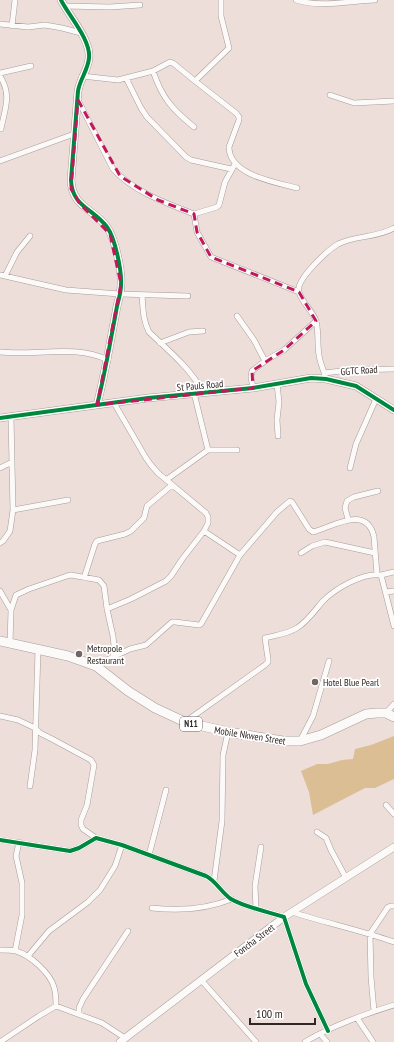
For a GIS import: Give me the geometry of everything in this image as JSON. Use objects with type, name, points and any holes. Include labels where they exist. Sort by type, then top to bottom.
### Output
[{"type":"highway","name":"Mobile Nkwen Street","points":[[0,642],[68,656],[96,666],[128,691],[155,708],[185,722],[228,732],[283,741],[300,741],[321,735],[366,714],[377,713],[390,715]]},
{"type":"street","points":[[12,26],[15,0]]},
{"type":"street","points":[[195,81],[228,48],[222,22],[222,0]]},
{"type":"street","points":[[296,0],[306,3],[340,4],[362,0],[375,0]]},
{"type":"street","points":[[63,3],[110,6],[140,5]]},
{"type":"street","points":[[63,3],[87,44],[89,58],[79,83],[71,189],[80,204],[106,226],[110,234],[120,272],[120,294],[116,308],[108,360],[97,405]]},
{"type":"street","points":[[0,24],[28,27],[45,25],[81,33]]},
{"type":"street","points":[[78,100],[113,169],[132,185],[158,200],[194,214],[219,205],[225,182],[233,166],[229,147],[239,120],[236,113],[173,62],[170,62],[153,71],[126,78],[109,80],[82,76]]},
{"type":"street","points":[[1,129],[7,98],[6,85],[0,74],[31,66]]},
{"type":"street","points":[[153,71],[162,93],[173,110],[194,127]]},
{"type":"street","points":[[126,78],[140,108],[186,157],[191,160],[233,166],[255,176],[297,188]]},
{"type":"street","points":[[330,95],[354,103],[394,101]]},
{"type":"street","points":[[0,161],[74,134]]},
{"type":"street","points":[[194,214],[196,232],[211,257],[299,292]]},
{"type":"street","points":[[325,376],[319,356],[316,321],[299,292],[298,286],[304,276],[330,250],[339,244],[380,234],[394,228]]},
{"type":"street","points":[[30,236],[17,252],[2,276],[66,290],[120,294],[188,296]]},
{"type":"street","points":[[142,295],[146,326],[149,332],[185,366],[203,392]]},
{"type":"street","points":[[237,316],[254,340],[265,361]]},
{"type":"street","points":[[254,388],[251,377],[252,371],[265,361],[284,350],[316,321]]},
{"type":"street","points":[[160,343],[189,332],[204,331]]},
{"type":"street","points":[[0,352],[54,351],[96,355],[108,360]]},
{"type":"street","name":"GGTC Road","points":[[325,376],[350,370],[394,369]]},
{"type":"street","name":"St Pauls Road","points":[[0,418],[194,393],[254,388],[325,376],[356,386],[394,410]]},
{"type":"street","points":[[277,384],[279,402],[277,420],[278,436]]},
{"type":"street","points":[[194,393],[208,450]]},
{"type":"street","points":[[350,468],[356,444],[376,399]]},
{"type":"street","points":[[107,609],[131,599],[166,581],[204,531],[208,523],[206,513],[166,480],[146,458],[114,403]]},
{"type":"street","points":[[0,543],[10,531],[13,510],[11,417]]},
{"type":"street","points":[[166,480],[208,450],[237,450]]},
{"type":"street","points":[[0,468],[12,462]]},
{"type":"street","points":[[84,578],[95,544],[98,541],[131,531],[144,518],[147,506],[172,484]]},
{"type":"street","points":[[348,519],[345,508],[347,501],[354,497],[378,491]]},
{"type":"street","points":[[13,510],[68,500]]},
{"type":"street","points":[[96,666],[126,650],[146,645],[172,622],[201,624],[240,555],[277,512],[290,501],[309,530],[313,532],[348,519],[360,520],[370,525],[374,536],[379,574],[386,592],[394,626]]},
{"type":"street","points":[[204,531],[240,555]]},
{"type":"street","points":[[301,553],[312,546],[325,542],[376,553]]},
{"type":"street","points":[[185,722],[268,662],[265,638],[280,635],[298,627],[324,600],[333,593],[361,578],[394,572]]},
{"type":"street","points":[[10,644],[12,610],[16,595],[29,588],[71,575],[99,580],[102,582],[113,636],[113,657]]},
{"type":"street","points":[[0,591],[12,610]]},
{"type":"street","points":[[386,592],[394,591]]},
{"type":"street","points":[[30,786],[35,750],[38,650]]},
{"type":"street","points":[[300,741],[313,716],[329,661]]},
{"type":"street","points":[[390,715],[394,704]]},
{"type":"street","points":[[0,716],[18,720],[35,728],[40,733],[91,760],[94,765],[87,805],[81,820],[83,829],[96,838],[122,845],[206,876],[214,881],[222,891],[232,899],[256,909],[284,917],[306,984],[328,1031]]},
{"type":"street","points":[[214,881],[222,821],[223,755],[228,732]]},
{"type":"street","points":[[148,855],[166,790]]},
{"type":"street","points":[[386,804],[394,814]]},
{"type":"street","points":[[317,832],[326,838],[346,878]]},
{"type":"street","points":[[0,840],[70,851],[79,848],[96,838]]},
{"type":"street","points":[[15,951],[22,915],[22,883],[16,856],[19,842]]},
{"type":"street","points":[[28,956],[49,931],[88,902],[100,890],[115,866],[122,845]]},
{"type":"street","points":[[256,909],[255,886],[261,847]]},
{"type":"street","name":"Foncha Street","points":[[123,1040],[284,917],[394,847]]},
{"type":"street","points":[[152,908],[198,908],[214,906],[232,899]]},
{"type":"street","points":[[374,1011],[371,977],[370,934],[388,907],[394,906]]},
{"type":"street","points":[[292,912],[394,942]]},
{"type":"street","points":[[79,1014],[79,1008],[83,998],[128,930]]},
{"type":"street","points":[[0,950],[15,951],[28,956],[46,973],[54,986],[56,1006]]},
{"type":"street","points":[[202,980],[256,1042]]},
{"type":"street","points":[[305,1042],[357,1018],[394,1005]]},
{"type":"street","points":[[0,1042],[56,1006],[102,1023],[123,1040]]},
{"type":"street","points":[[357,1018],[374,1042]]},
{"type":"street","points":[[320,1034],[327,1042]]},
{"type":"highlighted area","points":[[78,100],[120,176],[158,200],[194,214],[197,232],[211,257],[299,292],[316,321],[284,350],[252,371],[253,388],[97,405],[121,284],[110,234],[80,204],[71,189]]},
{"type":"shaded area","points":[[394,736],[394,779],[375,788],[365,788],[313,815],[309,792],[301,771],[317,764],[328,764],[353,759],[355,749],[371,745]]},
{"type":"cycle path","points":[[61,0],[79,28],[89,51],[86,71],[80,82],[78,91],[71,180],[72,189],[79,202],[96,215],[110,232],[115,246],[121,279],[117,309],[97,405]]},
{"type":"cycle path","points":[[0,418],[148,398],[253,388],[311,378],[326,379],[356,386],[394,410]]},
{"type":"cycle path","points":[[0,840],[70,851],[79,848],[96,838],[122,845],[206,876],[213,881],[227,896],[236,902],[284,917],[306,984],[328,1031]]},
{"type":"place","name":"Metropole Restaurant","points":[[79,654]]},
{"type":"place","name":"Hotel Blue Pearl","points":[[315,682]]}]
